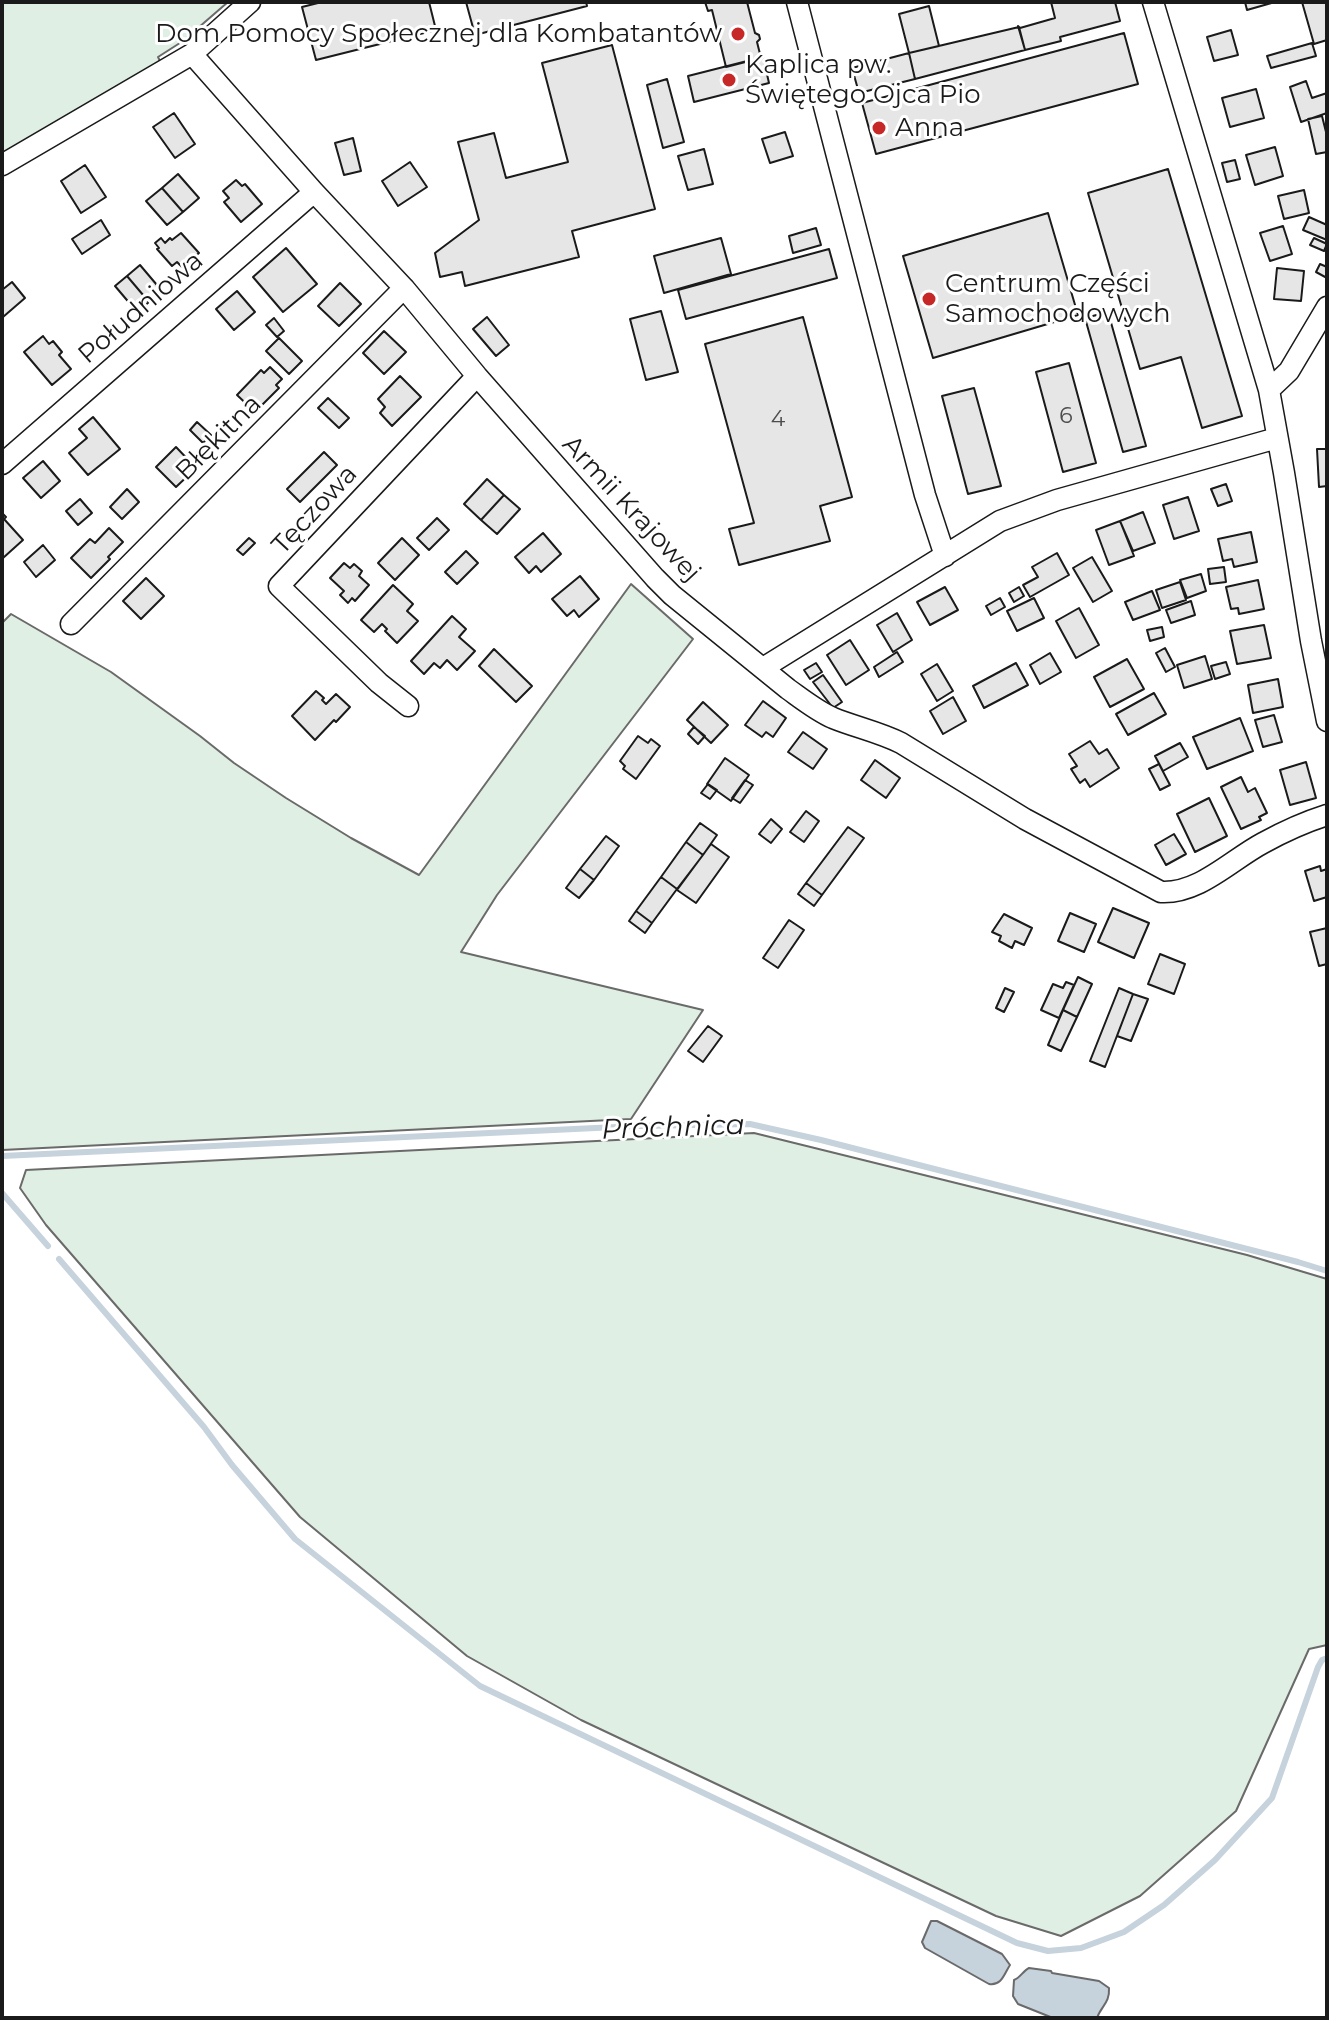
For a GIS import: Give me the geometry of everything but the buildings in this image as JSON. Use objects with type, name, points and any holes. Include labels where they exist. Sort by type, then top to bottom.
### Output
[{"type":"street","points":[[2,165],[192,54],[250,2]]},
{"type":"street","points":[[797,2],[925,495],[945,556]]},
{"type":"street","points":[[1153,2],[1269,390],[1327,721]]},
{"type":"street","name":"Armii Krajowej","points":[[192,54],[404,288],[477,376],[672,595],[788,689],[829,716],[901,743],[1025,819],[1161,892],[1175,892],[1194,885],[1261,843],[1327,815]]},
{"type":"street","name":"Południowa","points":[[2,464],[314,192]]},
{"type":"street","name":"Błękitna","points":[[71,624],[404,288]]},
{"type":"street","points":[[1269,390],[1289,371],[1327,307]]},
{"type":"street","name":"Tęczowa","points":[[408,706],[379,683],[279,586],[477,376]]},
{"type":"street","points":[[763,668],[1000,521],[1027,510],[1277,438]]},
{"type":"green space","points":[[2,2],[228,2],[183,41],[158,57],[161,63],[2,155]]},
{"type":"green space","points":[[631,584],[693,639],[497,895],[461,952],[703,1010],[631,1119],[2,1150],[2,623],[11,614],[111,672],[286,798],[419,875]]},
{"type":"green space","points":[[754,1133],[1247,1255],[1327,1279],[1327,1645],[1309,1649],[1236,1811],[1140,1896],[1061,1936],[996,1916],[581,1720],[467,1656],[300,1517],[46,1225],[20,1188],[26,1170]]},
{"type":"shaded area","points":[[931,1921],[937,1921],[1002,1954],[1010,1965],[1002,1979],[989,1984],[925,1948],[922,1942]]},
{"type":"shaded area","points":[[1029,1968],[1099,1981],[1109,1988],[1107,2001],[1097,2018],[1053,2018],[1018,2004],[1013,1996],[1014,1980]]},
{"type":"waterway","name":"Próchnica","points":[[2,1156],[638,1126],[750,1124],[1327,1271]]},
{"type":"waterway","points":[[2,1193],[48,1246]]},
{"type":"waterway","points":[[59,1259],[204,1427],[295,1539],[480,1686],[1017,1943],[1048,1951],[1081,1948],[1124,1932],[1164,1905],[1215,1860],[1272,1798],[1318,1667],[1327,1658]]},
{"type":"place","name":"Dom Pomocy Społecznej dla Kombatantów","points":[[738,34]]},
{"type":"place","name":"Kaplica pw. Świętego Ojca Pio","points":[[729,80]]},
{"type":"place","name":"Anna","points":[[879,128]]},
{"type":"place","name":"Centrum Części Samochodowych","points":[[929,299]]}]
